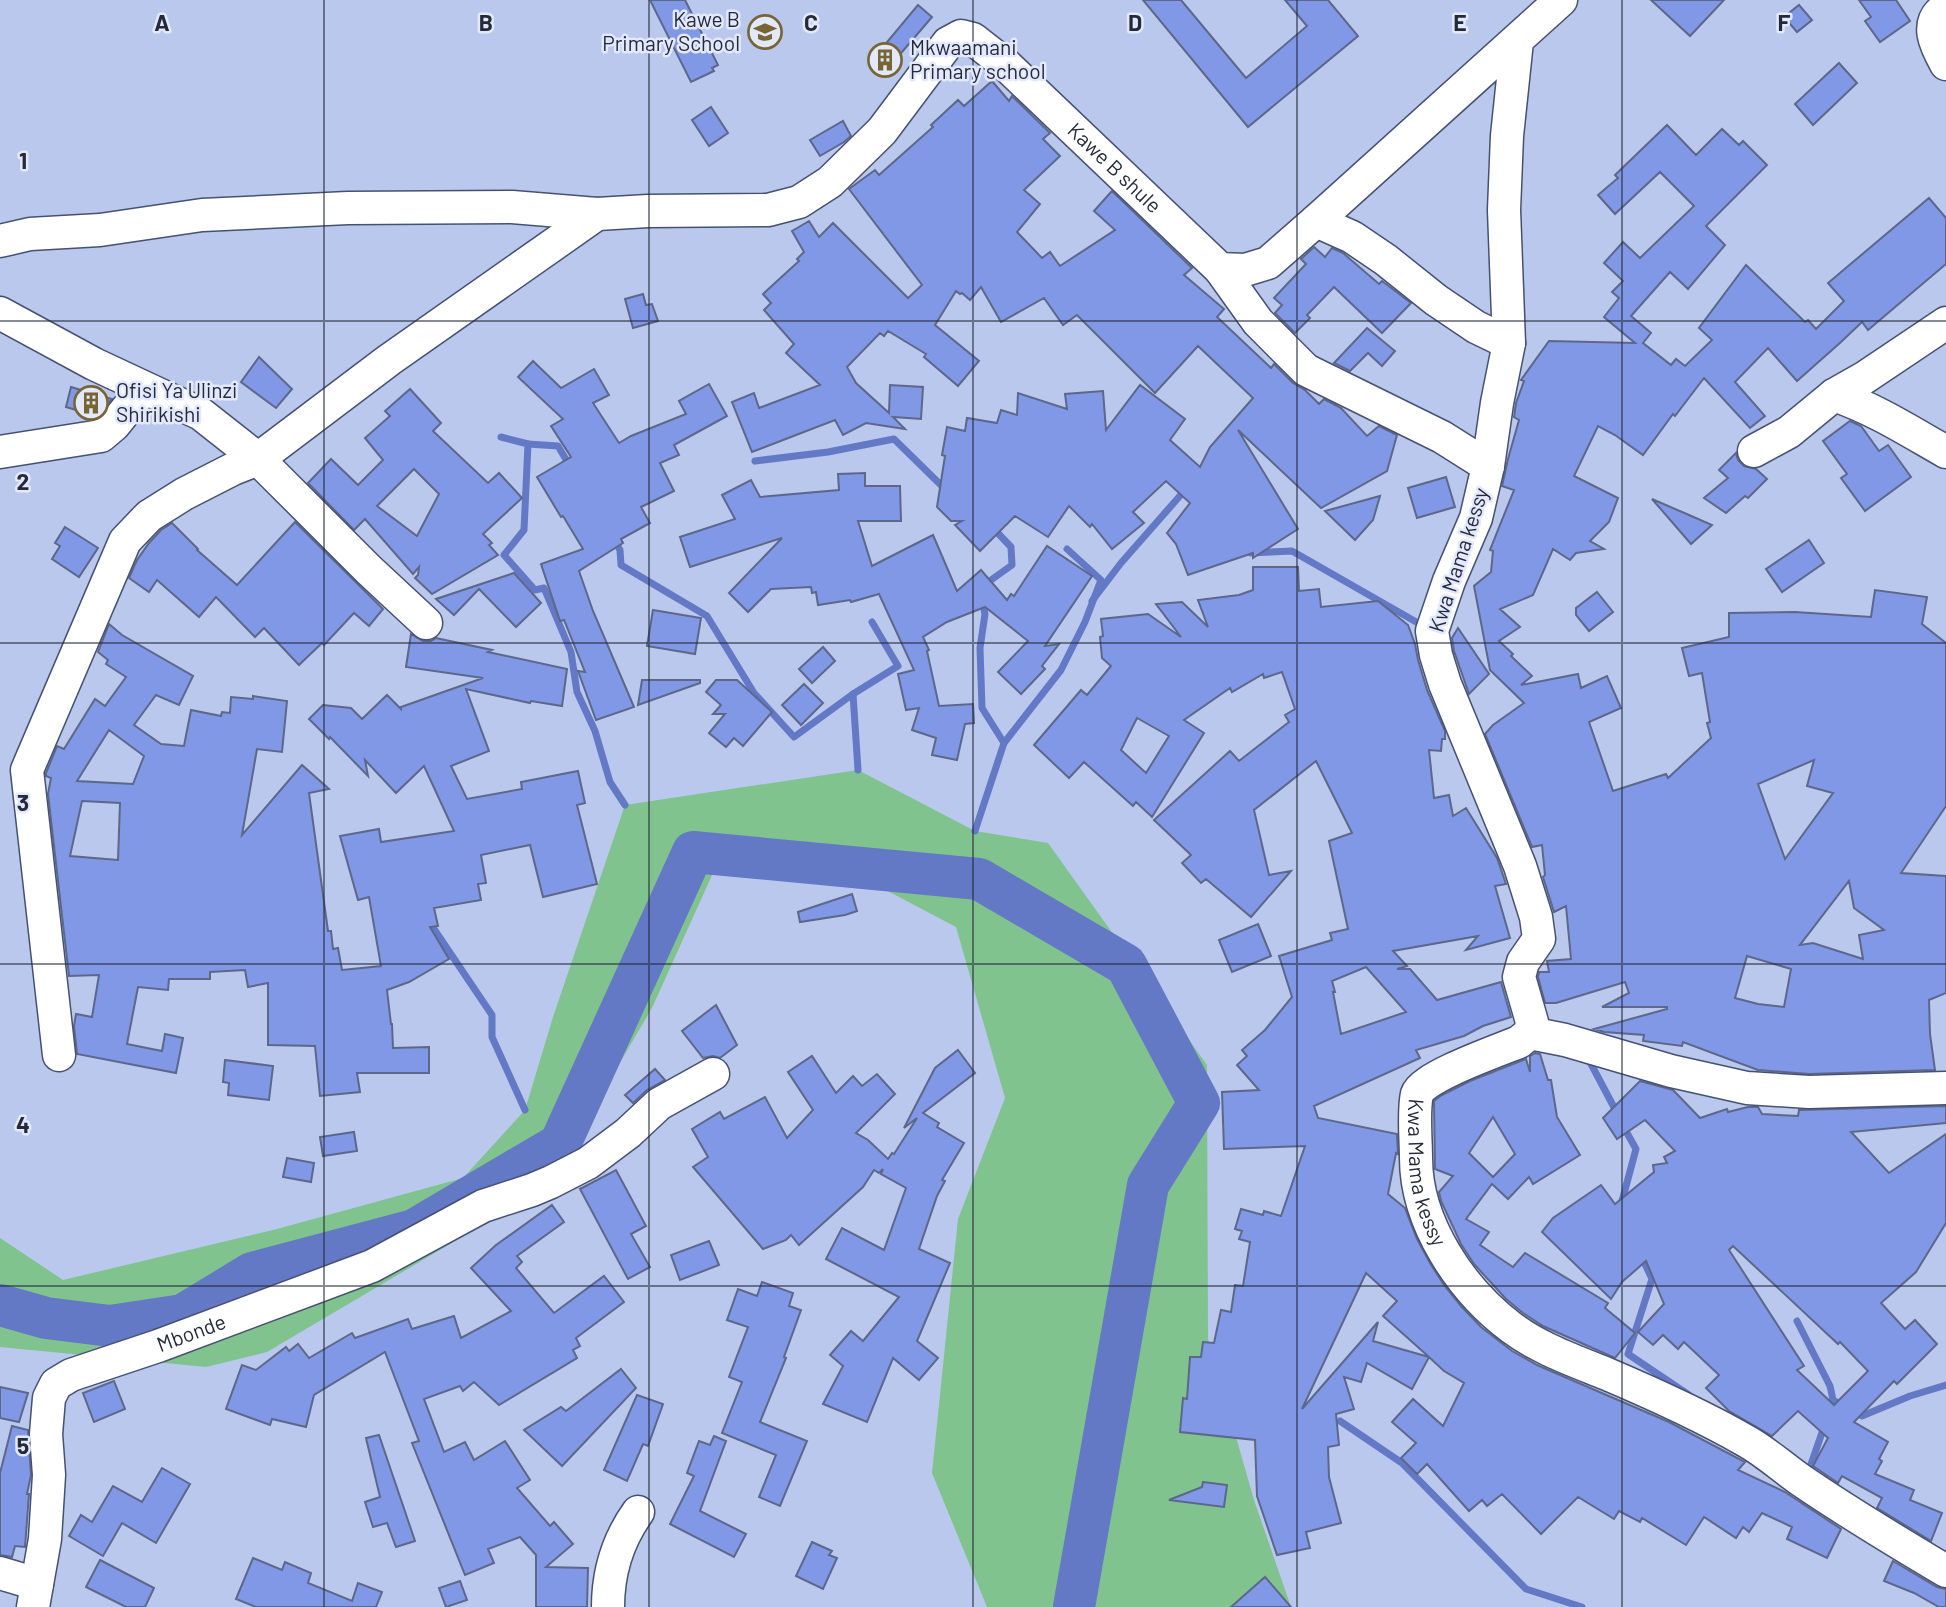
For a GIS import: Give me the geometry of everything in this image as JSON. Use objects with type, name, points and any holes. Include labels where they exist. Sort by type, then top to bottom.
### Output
[{"type":"street","points":[[1220,269],[1245,270],[1268,263],[1562,0]]},
{"type":"street","points":[[1946,8],[1934,23],[1933,40],[1946,64]]},
{"type":"street","name":"Kawe B shule","points":[[597,214],[768,210],[799,202],[830,182],[882,131],[948,43],[961,36],[973,38],[1005,64],[1220,269]]},
{"type":"street","name":"Kwa Mama kessy","points":[[1517,41],[1507,136],[1504,210],[1508,343],[1488,466],[1476,518],[1449,581],[1432,631],[1436,655],[1446,684],[1520,866],[1536,917],[1539,939],[1523,962],[1519,977],[1532,1022],[1530,1033],[1519,1042],[1435,1078],[1417,1094],[1416,1175],[1426,1212],[1437,1242],[1454,1267],[1489,1307],[1514,1329],[1559,1354],[1692,1412],[1749,1442],[1801,1480],[1946,1571]]},
{"type":"street","points":[[0,241],[30,234],[100,230],[202,215],[348,208],[512,207],[597,214]]},
{"type":"street","points":[[59,1055],[27,770],[125,541],[149,516],[184,494],[258,459],[388,360],[597,214]]},
{"type":"street","points":[[1317,221],[1352,237],[1436,300],[1476,327],[1508,343]]},
{"type":"street","points":[[1220,269],[1258,322],[1306,370],[1442,437],[1488,466]]},
{"type":"street","points":[[0,313],[94,364],[201,414],[258,459],[340,543],[426,623]]},
{"type":"street","points":[[1754,452],[1789,432],[1834,396],[1946,323]]},
{"type":"street","points":[[0,452],[101,436],[114,425],[144,388]]},
{"type":"street","points":[[1834,396],[1855,402],[1884,416],[1946,452]]},
{"type":"street","points":[[1530,1033],[1566,1040],[1671,1071],[1747,1088],[1809,1092],[1946,1088]]},
{"type":"street","name":"Mbonde","points":[[35,1595],[47,1514],[49,1475],[46,1434],[49,1398],[56,1384],[71,1375],[158,1346],[372,1266],[483,1206],[532,1190],[588,1164],[628,1133],[659,1104],[713,1074]]},
{"type":"street","points":[[608,1607],[609,1581],[617,1555],[626,1530],[638,1512]]},
{"type":"street","points":[[0,1573],[35,1595]]},
{"type":"green space","points":[[858,770],[975,831],[1048,843],[1207,1065],[1208,1339],[1254,1500],[1291,1607],[987,1607],[932,1473],[958,1219],[1005,1098],[956,927],[844,868],[713,873],[652,1008],[588,1117],[489,1221],[267,1352],[206,1367],[0,1347],[0,1238],[63,1280],[277,1229],[463,1178],[525,1110],[553,1017],[625,805]]},
{"type":"building","points":[[650,0],[685,0],[718,65],[712,68],[714,71],[691,82]]},
{"type":"building","points":[[1143,0],[1181,0],[1246,78],[1307,26],[1285,0],[1328,0],[1358,36],[1248,127]]},
{"type":"building","points":[[1651,0],[1724,0],[1690,36]]},
{"type":"building","points":[[1859,0],[1896,0],[1910,21],[1880,42],[1865,21],[1871,17]]},
{"type":"building","points":[[918,5],[932,17],[896,59],[883,47]]},
{"type":"building","points":[[1799,5],[1812,20],[1797,32],[1784,17]]},
{"type":"building","points":[[1839,63],[1857,83],[1813,125],[1795,104]]},
{"type":"building","points":[[992,81],[1009,101],[1012,96],[1050,133],[1043,139],[1060,156],[1024,190],[1040,204],[1017,232],[1042,258],[1050,252],[1060,266],[1115,230],[1094,211],[1112,191],[1192,268],[1184,275],[1224,309],[1217,317],[1271,368],[1274,364],[1319,404],[1324,399],[1341,408],[1367,436],[1379,426],[1397,435],[1387,471],[1321,508],[1238,430],[1298,529],[1253,558],[1253,553],[1188,575],[1176,544],[1167,533],[1190,503],[1166,481],[1133,512],[1144,523],[1112,549],[1092,524],[1090,527],[1069,506],[1048,537],[1015,516],[980,551],[955,525],[962,521],[951,521],[937,507],[947,427],[965,431],[967,418],[997,423],[1001,410],[1017,415],[1018,393],[1067,409],[1065,394],[1103,391],[1106,430],[1140,385],[1185,419],[1170,440],[1200,467],[1210,447],[1253,398],[1198,346],[1155,393],[1077,315],[1063,325],[1044,298],[1001,322],[981,287],[970,300],[956,291],[935,325],[979,361],[958,386],[924,357],[926,354],[888,331],[884,336],[880,333],[847,367],[856,383],[889,413],[890,385],[923,387],[921,419],[893,417],[905,429],[866,423],[843,435],[835,420],[752,452],[732,402],[754,393],[759,408],[820,385],[786,353],[794,344],[764,310],[771,303],[763,294],[799,261],[797,259],[804,252],[792,231],[809,221],[819,237],[833,223],[908,298],[922,285],[849,189],[875,170],[879,175],[933,127],[931,125],[958,100],[964,106]]},
{"type":"building","points":[[711,107],[728,133],[709,146],[692,120]]},
{"type":"building","points":[[843,121],[851,136],[820,156],[810,140]]},
{"type":"building","points":[[1667,125],[1696,155],[1722,129],[1739,145],[1743,141],[1767,165],[1706,226],[1725,245],[1688,289],[1670,272],[1631,316],[1651,333],[1643,343],[1671,365],[1676,359],[1685,366],[1712,340],[1699,328],[1746,265],[1805,322],[1808,320],[1816,329],[1844,301],[1828,283],[1929,198],[1946,218],[1946,264],[1868,330],[1862,322],[1797,381],[1768,348],[1735,382],[1765,416],[1750,428],[1704,378],[1643,455],[1598,426],[1574,476],[1618,498],[1609,522],[1590,541],[1604,549],[1576,553],[1570,560],[1553,549],[1533,595],[1500,609],[1520,627],[1499,641],[1532,676],[1521,685],[1578,674],[1581,688],[1607,676],[1621,708],[1589,722],[1613,791],[1666,774],[1668,778],[1711,738],[1702,673],[1689,676],[1682,648],[1729,637],[1729,613],[1795,612],[1871,617],[1875,590],[1927,597],[1922,624],[1946,643],[1946,806],[1901,873],[1946,876],[1946,993],[1929,1000],[1935,1070],[1809,1074],[1758,1070],[1683,1042],[1682,1046],[1643,1041],[1644,1035],[1594,1029],[1667,1009],[1602,1007],[1629,993],[1625,982],[1556,1003],[1545,1003],[1539,972],[1549,972],[1547,961],[1571,959],[1566,906],[1554,912],[1543,877],[1542,845],[1532,847],[1485,734],[1524,703],[1490,670],[1474,586],[1491,572],[1493,551],[1490,550],[1514,490],[1502,486],[1519,420],[1514,417],[1524,381],[1521,380],[1549,341],[1635,343],[1604,317],[1619,298],[1612,292],[1623,281],[1604,263],[1623,242],[1640,258],[1694,206],[1660,172],[1615,214],[1598,195],[1618,178],[1615,175]],"holes":[[[1814,760],[1807,786],[1833,793],[1785,859],[1758,784]],[[1849,881],[1854,908],[1884,930],[1859,935],[1863,959],[1813,943],[1800,945]],[[1747,956],[1791,969],[1784,1007],[1735,998]]]},
{"type":"building","points":[[1314,247],[1325,257],[1332,248],[1343,253],[1379,284],[1382,281],[1411,303],[1382,333],[1334,287],[1307,315],[1310,318],[1295,333],[1275,313],[1282,305],[1274,298],[1306,264],[1301,259]]},
{"type":"building","points":[[643,294],[646,305],[652,304],[658,321],[633,328],[625,299]]},
{"type":"building","points":[[1367,328],[1395,351],[1382,366],[1368,353],[1350,371],[1334,363]]},
{"type":"building","points":[[259,357],[292,389],[276,408],[241,382]]},
{"type":"building","points":[[533,361],[561,388],[594,369],[609,395],[593,403],[619,443],[686,414],[679,401],[709,384],[727,416],[674,445],[679,455],[660,463],[674,491],[641,507],[650,523],[621,539],[623,543],[579,571],[634,707],[596,720],[578,671],[585,672],[564,620],[560,621],[541,564],[583,549],[537,477],[571,457],[551,426],[563,419],[518,377]]},
{"type":"building","name":"Ofisi Ya Ulinzi Shirikishi","points":[[71,387],[112,399],[97,416],[66,407]]},
{"type":"building","points":[[410,389],[441,423],[433,431],[488,483],[499,473],[522,498],[483,534],[498,555],[432,594],[415,578],[419,567],[413,574],[365,519],[354,530],[308,483],[331,459],[358,485],[383,460],[365,438],[390,416],[385,411]],"holes":[[[414,469],[439,494],[417,536],[377,506]]]},
{"type":"building","points":[[1850,421],[1861,426],[1879,451],[1888,445],[1911,477],[1865,511],[1841,478],[1847,474],[1823,441]]},
{"type":"building","points":[[1736,453],[1744,466],[1756,469],[1767,479],[1748,498],[1745,496],[1726,513],[1704,498],[1728,478],[1719,470]]},
{"type":"building","points":[[865,473],[865,486],[900,486],[901,521],[858,521],[872,566],[933,535],[957,591],[981,570],[1007,600],[1011,594],[1014,596],[1047,546],[1092,576],[1045,646],[1059,644],[1042,666],[1045,669],[1021,694],[998,672],[1028,641],[985,607],[947,622],[923,637],[929,650],[927,651],[939,706],[973,704],[974,723],[965,724],[957,760],[932,755],[936,738],[912,730],[919,708],[906,710],[898,674],[914,670],[879,594],[851,602],[818,605],[816,592],[812,593],[811,587],[771,589],[748,612],[729,593],[782,538],[690,567],[680,537],[735,519],[722,495],[751,480],[760,497],[839,490],[838,474]]},
{"type":"building","points":[[1446,477],[1455,507],[1417,518],[1408,488]]},
{"type":"building","points":[[1380,496],[1373,520],[1355,540],[1325,511]]},
{"type":"building","points":[[1652,499],[1689,515],[1712,525],[1691,544]]},
{"type":"building","points":[[295,522],[383,609],[369,626],[354,613],[324,645],[322,643],[299,665],[264,628],[255,637],[216,597],[199,617],[157,580],[149,592],[129,578],[149,543],[172,523],[197,550],[237,585]]},
{"type":"building","points":[[65,527],[98,548],[79,577],[52,559],[60,546],[55,543]]},
{"type":"building","points":[[1809,540],[1824,563],[1782,592],[1766,569]]},
{"type":"building","points":[[1253,567],[1298,567],[1299,591],[1319,589],[1321,607],[1378,601],[1408,625],[1427,690],[1445,731],[1441,751],[1429,750],[1434,798],[1449,795],[1453,816],[1466,808],[1497,858],[1506,884],[1495,886],[1510,938],[1466,950],[1478,936],[1393,951],[1407,966],[1397,969],[1410,969],[1437,1000],[1501,982],[1511,1017],[1483,1026],[1464,1036],[1416,1050],[1420,1058],[1314,1106],[1318,1118],[1397,1134],[1398,1154],[1396,1153],[1388,1194],[1405,1208],[1417,1239],[1444,1285],[1481,1327],[1512,1351],[1537,1365],[1669,1422],[1745,1462],[1738,1470],[1785,1492],[1841,1529],[1827,1558],[1787,1539],[1792,1527],[1762,1513],[1749,1532],[1743,1527],[1736,1538],[1704,1517],[1686,1545],[1642,1518],[1640,1522],[1619,1511],[1614,1519],[1578,1497],[1541,1534],[1502,1494],[1487,1506],[1482,1500],[1469,1511],[1427,1464],[1417,1474],[1401,1458],[1416,1443],[1392,1422],[1413,1399],[1443,1426],[1464,1383],[1444,1371],[1429,1357],[1412,1389],[1367,1363],[1361,1382],[1344,1377],[1354,1409],[1336,1414],[1339,1445],[1328,1447],[1329,1477],[1341,1523],[1306,1532],[1310,1548],[1277,1555],[1257,1496],[1255,1440],[1180,1432],[1183,1398],[1187,1399],[1190,1357],[1201,1357],[1203,1342],[1214,1343],[1221,1310],[1231,1312],[1235,1285],[1243,1286],[1250,1242],[1239,1239],[1242,1231],[1235,1229],[1241,1209],[1263,1215],[1264,1211],[1281,1216],[1305,1146],[1224,1149],[1222,1092],[1259,1090],[1237,1065],[1247,1056],[1242,1050],[1265,1030],[1292,997],[1279,956],[1332,940],[1330,933],[1348,929],[1329,841],[1352,833],[1316,761],[1254,810],[1269,875],[1291,871],[1251,917],[1206,879],[1201,883],[1182,863],[1191,855],[1154,820],[1230,751],[1239,761],[1289,722],[1285,715],[1295,709],[1282,672],[1264,678],[1263,674],[1232,692],[1230,688],[1184,720],[1204,733],[1152,817],[1136,802],[1133,806],[1084,762],[1069,778],[1034,745],[1081,690],[1087,695],[1111,666],[1102,658],[1101,619],[1148,614],[1181,637],[1156,604],[1182,602],[1208,627],[1198,600],[1239,595],[1253,590]],"holes":[[[1137,718],[1169,736],[1146,773],[1121,750]],[[1366,967],[1406,1012],[1341,1034],[1332,981]],[[1366,1273],[1397,1301],[1383,1316],[1429,1357],[1373,1341],[1378,1322],[1302,1409]]]},
{"type":"building","points":[[514,573],[541,603],[516,627],[479,589],[454,615],[436,599]]},
{"type":"building","points":[[1597,592],[1613,612],[1589,631],[1576,615],[1576,608]]},
{"type":"building","points":[[653,610],[701,618],[695,654],[647,646]]},
{"type":"building","points":[[109,624],[122,635],[193,676],[179,705],[156,695],[134,725],[161,744],[184,746],[191,710],[221,716],[222,712],[230,713],[231,697],[253,699],[253,696],[287,701],[282,752],[257,749],[242,835],[302,765],[329,789],[309,793],[328,931],[331,931],[333,949],[338,948],[342,970],[381,966],[369,897],[358,900],[340,836],[379,829],[381,842],[454,831],[424,766],[396,793],[365,760],[368,776],[309,719],[323,705],[351,708],[362,719],[387,695],[401,709],[483,678],[406,667],[411,634],[423,641],[436,638],[567,669],[562,706],[530,703],[466,689],[489,751],[451,766],[467,799],[522,789],[521,782],[578,771],[585,803],[577,805],[597,884],[543,897],[530,845],[481,855],[486,883],[478,884],[481,900],[434,908],[438,926],[430,927],[449,959],[409,982],[387,990],[393,1048],[429,1047],[429,1073],[357,1073],[360,1092],[320,1096],[315,1046],[268,1045],[268,983],[248,987],[245,970],[210,972],[210,979],[169,979],[168,990],[138,987],[127,1044],[162,1051],[165,1034],[183,1038],[176,1073],[77,1054],[74,1026],[76,1014],[92,1017],[99,975],[69,976],[48,794],[51,778],[46,776],[46,773],[57,746],[64,749],[95,699],[105,706],[126,677],[106,664],[108,660],[98,652]],"holes":[[[109,730],[144,756],[133,784],[77,781]],[[82,801],[120,803],[118,860],[70,856]]]},
{"type":"building","points":[[1458,628],[1489,674],[1469,694],[1454,651],[1452,638]]},
{"type":"building","points":[[823,647],[835,661],[812,683],[799,669]]},
{"type":"building","points":[[642,680],[700,680],[700,683],[638,705]]},
{"type":"building","points":[[716,680],[737,680],[772,712],[743,746],[734,738],[726,747],[709,733],[725,714],[713,714],[721,705],[706,692]]},
{"type":"building","points":[[804,684],[823,703],[801,725],[782,705]]},
{"type":"building","points":[[852,894],[857,911],[800,922],[798,912]]},
{"type":"building","points":[[1258,924],[1271,956],[1232,972],[1219,940]]},
{"type":"building","points":[[716,1005],[737,1045],[720,1058],[703,1058],[682,1031]]},
{"type":"building","points":[[958,1050],[975,1073],[923,1113],[939,1123],[937,1127],[964,1143],[942,1180],[945,1181],[937,1196],[919,1249],[950,1263],[917,1341],[938,1358],[919,1380],[893,1358],[867,1422],[823,1404],[843,1366],[830,1355],[851,1331],[863,1341],[899,1297],[826,1259],[842,1228],[884,1250],[906,1188],[881,1174],[883,1169],[879,1173],[874,1170],[863,1187],[799,1245],[791,1235],[786,1240],[763,1249],[693,1167],[708,1157],[692,1129],[720,1112],[724,1119],[765,1097],[787,1138],[813,1110],[788,1072],[812,1056],[836,1093],[853,1076],[862,1086],[877,1074],[895,1094],[856,1133],[868,1140],[888,1159],[917,1118],[904,1128],[935,1068]]},
{"type":"building","points":[[1540,1054],[1548,1080],[1551,1080],[1557,1117],[1580,1155],[1533,1184],[1529,1177],[1508,1199],[1492,1184],[1466,1219],[1489,1232],[1480,1245],[1513,1267],[1525,1253],[1608,1303],[1605,1308],[1635,1333],[1615,1358],[1543,1326],[1506,1299],[1474,1264],[1461,1244],[1441,1201],[1439,1192],[1453,1176],[1435,1169],[1434,1101],[1470,1081],[1526,1059],[1530,1072],[1530,1056]],"holes":[[[1493,1117],[1515,1154],[1493,1177],[1469,1153]]]},
{"type":"building","points":[[225,1060],[273,1066],[269,1100],[228,1095],[229,1083],[223,1082]]},
{"type":"building","points":[[655,1069],[665,1080],[647,1090],[633,1103],[625,1095]]},
{"type":"building","points":[[1640,1081],[1673,1090],[1700,1118],[1727,1109],[1728,1112],[1748,1107],[1758,1107],[1762,1114],[1798,1116],[1799,1110],[1946,1106],[1946,1123],[1851,1132],[1889,1173],[1946,1134],[1946,1223],[1916,1272],[1881,1303],[1905,1329],[1915,1320],[1937,1344],[1897,1384],[1894,1381],[1854,1422],[1888,1442],[1875,1474],[1914,1490],[1910,1500],[1942,1513],[1931,1541],[1877,1508],[1882,1498],[1842,1476],[1838,1483],[1813,1466],[1828,1438],[1798,1411],[1772,1436],[1729,1411],[1706,1388],[1719,1375],[1684,1342],[1678,1349],[1663,1335],[1653,1345],[1638,1332],[1664,1304],[1646,1261],[1622,1282],[1611,1299],[1542,1232],[1553,1218],[1601,1185],[1615,1204],[1654,1172],[1653,1165],[1667,1163],[1664,1157],[1675,1151],[1645,1120],[1617,1139],[1603,1118]],"holes":[[[1733,1246],[1838,1344],[1840,1342],[1868,1371],[1834,1405],[1797,1370],[1804,1366],[1729,1250]]]},
{"type":"building","points":[[354,1132],[357,1151],[323,1156],[320,1137]]},
{"type":"building","points":[[287,1158],[314,1163],[311,1182],[283,1177]]},
{"type":"building","points":[[616,1170],[646,1226],[631,1234],[650,1267],[628,1279],[580,1189]]},
{"type":"building","points":[[552,1205],[564,1222],[517,1256],[522,1262],[516,1268],[554,1313],[604,1276],[624,1302],[576,1338],[580,1346],[573,1350],[577,1358],[499,1405],[474,1382],[463,1391],[460,1386],[424,1399],[444,1452],[465,1442],[474,1460],[505,1441],[530,1480],[517,1488],[550,1526],[554,1522],[573,1544],[546,1567],[588,1568],[587,1607],[536,1607],[536,1555],[520,1537],[488,1549],[494,1563],[465,1575],[412,1443],[419,1441],[385,1352],[314,1395],[306,1427],[272,1419],[270,1425],[226,1409],[242,1365],[256,1370],[286,1347],[289,1351],[298,1344],[309,1358],[352,1333],[355,1338],[408,1319],[412,1329],[454,1316],[461,1338],[511,1311],[471,1268],[496,1245]]},
{"type":"building","points":[[709,1241],[719,1265],[680,1280],[671,1255]]},
{"type":"building","points":[[762,1282],[793,1293],[789,1306],[801,1310],[784,1357],[786,1358],[760,1422],[807,1441],[780,1506],[759,1497],[776,1455],[722,1433],[742,1382],[729,1377],[748,1327],[727,1320],[738,1289],[757,1296]]},
{"type":"building","points":[[621,1369],[636,1388],[562,1466],[524,1430],[561,1407],[566,1411]]},
{"type":"building","points":[[114,1381],[125,1409],[94,1422],[83,1393]]},
{"type":"building","points":[[0,1387],[28,1393],[19,1422],[0,1418]]},
{"type":"building","points":[[637,1395],[663,1404],[648,1446],[643,1444],[627,1481],[604,1470]]},
{"type":"building","points":[[12,1426],[28,1430],[31,1475],[27,1494],[25,1547],[15,1546],[12,1557],[0,1555],[0,1473]]},
{"type":"building","points":[[379,1435],[415,1541],[396,1547],[387,1523],[373,1527],[365,1502],[380,1497],[366,1438]]},
{"type":"building","points":[[714,1436],[726,1441],[700,1511],[746,1534],[734,1557],[670,1524],[694,1476],[687,1473],[699,1441],[710,1445]]},
{"type":"building","points":[[162,1468],[190,1484],[156,1543],[122,1523],[103,1556],[69,1536],[81,1515],[92,1522],[113,1486],[142,1502]]},
{"type":"building","points":[[1203,1482],[1227,1485],[1224,1507],[1169,1500],[1202,1487]]},
{"type":"building","points":[[812,1542],[832,1551],[829,1555],[837,1558],[823,1589],[796,1576]]},
{"type":"building","points":[[253,1558],[282,1570],[285,1562],[311,1573],[308,1583],[352,1601],[358,1583],[382,1592],[376,1607],[256,1607],[236,1599]]},
{"type":"building","points":[[100,1560],[154,1588],[145,1607],[126,1607],[86,1587]]},
{"type":"building","points":[[1893,1561],[1937,1587],[1946,1589],[1946,1607],[1939,1607],[1884,1581]]},
{"type":"building","points":[[1265,1577],[1291,1607],[1231,1607]]},
{"type":"building","points":[[460,1581],[467,1600],[446,1607],[439,1588]]},
{"type":"waterway","points":[[501,437],[528,444],[524,530],[504,555],[535,590],[544,588],[571,652],[577,692],[595,731],[610,782],[625,805]]},
{"type":"waterway","points":[[755,461],[828,452],[894,439],[946,490]]},
{"type":"waterway","points":[[528,444],[558,446],[571,468]]},
{"type":"waterway","points":[[1092,601],[1121,563],[1186,489]]},
{"type":"waterway","points":[[984,585],[1012,565],[1011,547],[993,528]]},
{"type":"waterway","points":[[613,538],[620,550],[621,565],[707,616],[754,693],[794,737],[853,694]]},
{"type":"waterway","points":[[1004,743],[1061,670],[1085,622],[1101,580],[1067,549]]},
{"type":"waterway","points":[[1251,553],[1292,551],[1425,627]]},
{"type":"waterway","points":[[975,831],[1004,743],[982,708],[980,648],[985,614],[982,601]]},
{"type":"waterway","points":[[858,770],[853,694],[898,666],[872,622]]},
{"type":"waterway","points":[[0,1305],[46,1318],[110,1326],[183,1315],[252,1273],[414,1230],[560,1144],[693,852],[979,879],[1126,965],[1199,1103],[1148,1185],[1074,1607]]},
{"type":"waterway","points":[[423,931],[434,929],[492,1015],[492,1037],[525,1110]]},
{"type":"waterway","points":[[1583,1059],[1590,1062],[1617,1113]]},
{"type":"waterway","points":[[1621,1205],[1636,1149],[1622,1124]]},
{"type":"waterway","points":[[1638,1255],[1652,1279],[1628,1354],[1689,1395]]},
{"type":"waterway","points":[[1797,1321],[1830,1386],[1833,1400],[1862,1416],[1910,1396],[1946,1385]]},
{"type":"waterway","points":[[1340,1421],[1402,1463],[1526,1589],[1582,1607]]},
{"type":"waterway","points":[[1807,1476],[1825,1424]]},
{"type":"place","name":"Kawe B Primary School","points":[[765,32]]},
{"type":"place","name":"Mkwaamani Primary school","points":[[885,60]]},
{"type":"place","name":"Ofisi Ya Ulinzi Shirikishi","points":[[91,403]]}]
